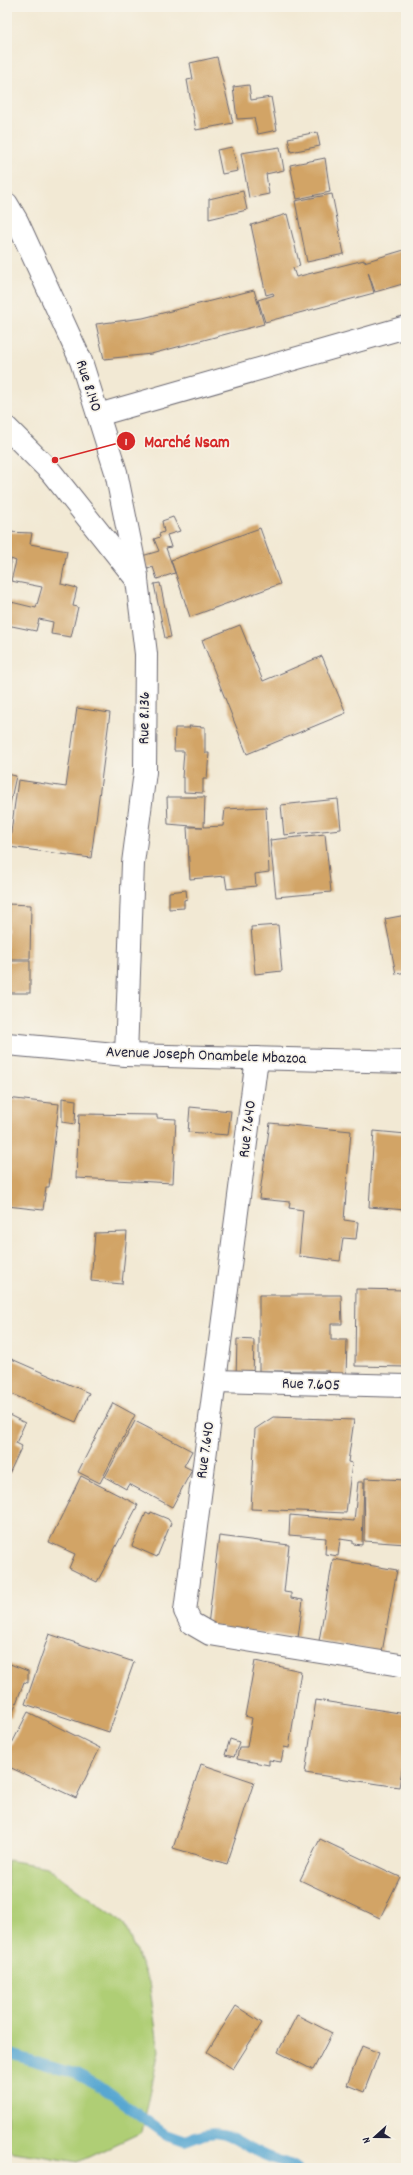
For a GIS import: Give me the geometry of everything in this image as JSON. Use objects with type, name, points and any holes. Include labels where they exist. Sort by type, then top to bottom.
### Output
[{"type":"street","name":"Rue 8.140","points":[[7,204],[17,220],[81,361],[116,472],[137,580]]},
{"type":"street","points":[[98,415],[406,328]]},
{"type":"street","points":[[7,428],[51,472],[137,580]]},
{"type":"street","name":"Rue 8.136","points":[[126,1055],[134,863],[145,772],[146,654],[137,580]]},
{"type":"street","name":"Avenue Joseph Onambele Mbazoa","points":[[7,1044],[126,1055],[406,1062]]},
{"type":"street","name":"Rue 7.640","points":[[257,1058],[185,1611],[191,1623],[210,1634],[406,1666]]},
{"type":"street","name":"Rue 7.605","points":[[216,1381],[406,1386]]},
{"type":"green space","points":[[7,1860],[47,1867],[124,1924],[149,1982],[159,2051],[142,2132],[78,2162],[14,2152],[7,2148]]},
{"type":"building","points":[[217,57],[233,123],[196,130],[187,80],[193,79],[190,63]]},
{"type":"building","points":[[249,85],[251,100],[271,97],[277,130],[258,134],[254,118],[237,119],[233,87]]},
{"type":"building","points":[[317,132],[320,146],[291,152],[288,138]]},
{"type":"building","points":[[232,147],[238,171],[222,174],[217,150]]},
{"type":"building","points":[[280,147],[284,170],[266,174],[269,194],[249,198],[241,153]]},
{"type":"building","points":[[325,158],[330,192],[297,199],[290,165]]},
{"type":"building","points":[[243,191],[247,210],[209,219],[209,199]]},
{"type":"building","points":[[332,194],[344,254],[307,262],[295,201]]},
{"type":"building","points":[[287,214],[300,266],[293,268],[296,277],[364,260],[364,262],[404,250],[406,283],[375,292],[368,272],[374,293],[265,322],[258,300],[274,295],[273,293],[266,295],[251,225]]},
{"type":"building","points":[[254,290],[264,324],[151,354],[104,359],[96,324],[143,318]]},
{"type":"building","points":[[173,517],[180,531],[167,535],[171,547],[166,548],[175,573],[157,579],[153,567],[148,569],[142,556],[159,551],[154,539],[160,537],[159,534],[164,532],[162,521]]},
{"type":"building","points":[[260,528],[280,584],[190,617],[171,560]]},
{"type":"building","points":[[7,532],[32,533],[30,544],[67,551],[61,584],[77,588],[73,606],[78,607],[71,637],[51,634],[53,622],[39,619],[36,631],[7,625],[7,601],[36,608],[42,587],[11,581],[16,561],[11,559],[9,587],[7,587]]},
{"type":"building","points":[[160,583],[171,637],[165,638],[154,584]]},
{"type":"building","points":[[240,625],[263,681],[322,656],[346,713],[247,754],[202,640]]},
{"type":"building","points":[[77,708],[110,713],[91,858],[9,847],[18,780],[66,787]]},
{"type":"building","points":[[189,726],[205,727],[205,753],[209,753],[207,779],[203,779],[203,793],[184,792],[184,778],[182,778],[184,751],[174,751],[175,728],[190,728]]},
{"type":"building","points":[[7,774],[16,776],[8,813],[7,813]]},
{"type":"building","points":[[167,797],[205,797],[204,827],[223,826],[225,809],[266,807],[269,872],[255,874],[256,886],[227,889],[225,876],[190,879],[187,827],[203,827],[168,824]]},
{"type":"building","points":[[338,799],[341,829],[284,835],[281,805]]},
{"type":"building","points":[[325,834],[331,892],[276,897],[270,840]]},
{"type":"building","points":[[186,890],[187,899],[184,900],[184,908],[169,909],[169,892]]},
{"type":"building","points":[[7,904],[31,905],[30,959],[7,959]]},
{"type":"building","points":[[406,915],[406,972],[396,974],[385,919]]},
{"type":"building","points":[[278,925],[282,971],[255,974],[251,927]]},
{"type":"building","points":[[7,961],[30,961],[30,993],[7,993]]},
{"type":"building","points":[[7,1098],[59,1104],[49,1187],[46,1187],[43,1210],[7,1206]]},
{"type":"building","points":[[62,1098],[76,1100],[75,1124],[62,1122]]},
{"type":"building","points":[[190,1107],[231,1111],[228,1135],[188,1132]]},
{"type":"building","points":[[79,1114],[157,1115],[157,1118],[176,1119],[173,1183],[76,1178]]},
{"type":"building","points":[[270,1123],[351,1131],[344,1220],[358,1222],[356,1239],[343,1238],[340,1261],[299,1256],[303,1210],[289,1208],[290,1202],[259,1199]]},
{"type":"building","points":[[374,1131],[406,1134],[406,1210],[369,1207]]},
{"type":"building","points":[[127,1232],[122,1284],[91,1281],[95,1233]]},
{"type":"building","points":[[356,1289],[406,1290],[406,1367],[355,1366]]},
{"type":"building","points":[[259,1295],[341,1295],[342,1324],[331,1324],[331,1340],[347,1340],[346,1379],[330,1379],[329,1371],[259,1371]]},
{"type":"building","points":[[237,1339],[254,1340],[253,1379],[236,1378]]},
{"type":"building","points":[[7,1357],[89,1393],[76,1422],[7,1392]]},
{"type":"building","points":[[113,1403],[135,1415],[100,1483],[78,1472]]},
{"type":"building","points":[[7,1414],[25,1423],[16,1443],[22,1446],[7,1478]]},
{"type":"building","points":[[273,1417],[354,1420],[348,1462],[352,1463],[346,1513],[251,1509],[255,1429]]},
{"type":"building","points":[[135,1421],[192,1451],[184,1466],[192,1470],[172,1507],[129,1484],[126,1489],[105,1477]]},
{"type":"building","points":[[81,1476],[138,1505],[97,1582],[69,1568],[75,1554],[49,1542]]},
{"type":"building","points":[[365,1478],[406,1480],[406,1544],[364,1541]]},
{"type":"building","points":[[358,1482],[364,1482],[362,1545],[353,1544],[353,1541],[340,1539],[338,1556],[325,1554],[326,1538],[289,1535],[290,1515],[354,1521]]},
{"type":"building","points":[[151,1512],[168,1519],[171,1523],[157,1557],[132,1546],[146,1513],[150,1515]]},
{"type":"building","points":[[219,1536],[289,1545],[284,1592],[291,1593],[291,1598],[303,1600],[298,1638],[208,1625]]},
{"type":"building","points":[[333,1559],[397,1570],[382,1652],[319,1641]]},
{"type":"building","points":[[49,1634],[134,1662],[109,1732],[25,1704]]},
{"type":"building","points":[[255,1661],[301,1671],[289,1748],[284,1747],[281,1762],[269,1760],[269,1765],[237,1759],[239,1747],[247,1747],[252,1718],[245,1716]]},
{"type":"building","points":[[10,1664],[28,1671],[28,1683],[24,1682],[11,1717],[7,1716],[7,1671]]},
{"type":"building","points":[[316,1700],[406,1714],[406,1748],[399,1787],[305,1773]]},
{"type":"building","points":[[28,1712],[100,1748],[76,1798],[7,1766],[7,1753]]},
{"type":"building","points":[[230,1739],[239,1742],[234,1757],[225,1755]]},
{"type":"building","points":[[201,1764],[254,1782],[227,1864],[173,1848]]},
{"type":"building","points":[[320,1839],[400,1877],[380,1918],[300,1880]]},
{"type":"building","points":[[236,2006],[262,2023],[233,2069],[207,2052]]},
{"type":"building","points":[[297,2015],[332,2033],[313,2070],[278,2052]]},
{"type":"building","points":[[362,2046],[379,2053],[364,2092],[347,2085]]},
{"type":"waterway","points":[[7,2053],[76,2074],[101,2087],[165,2134],[185,2141],[210,2134],[218,2133],[226,2135],[266,2156],[296,2168]]},
{"type":"place","name":"Marché Nsam","points":[[55,460]]}]
